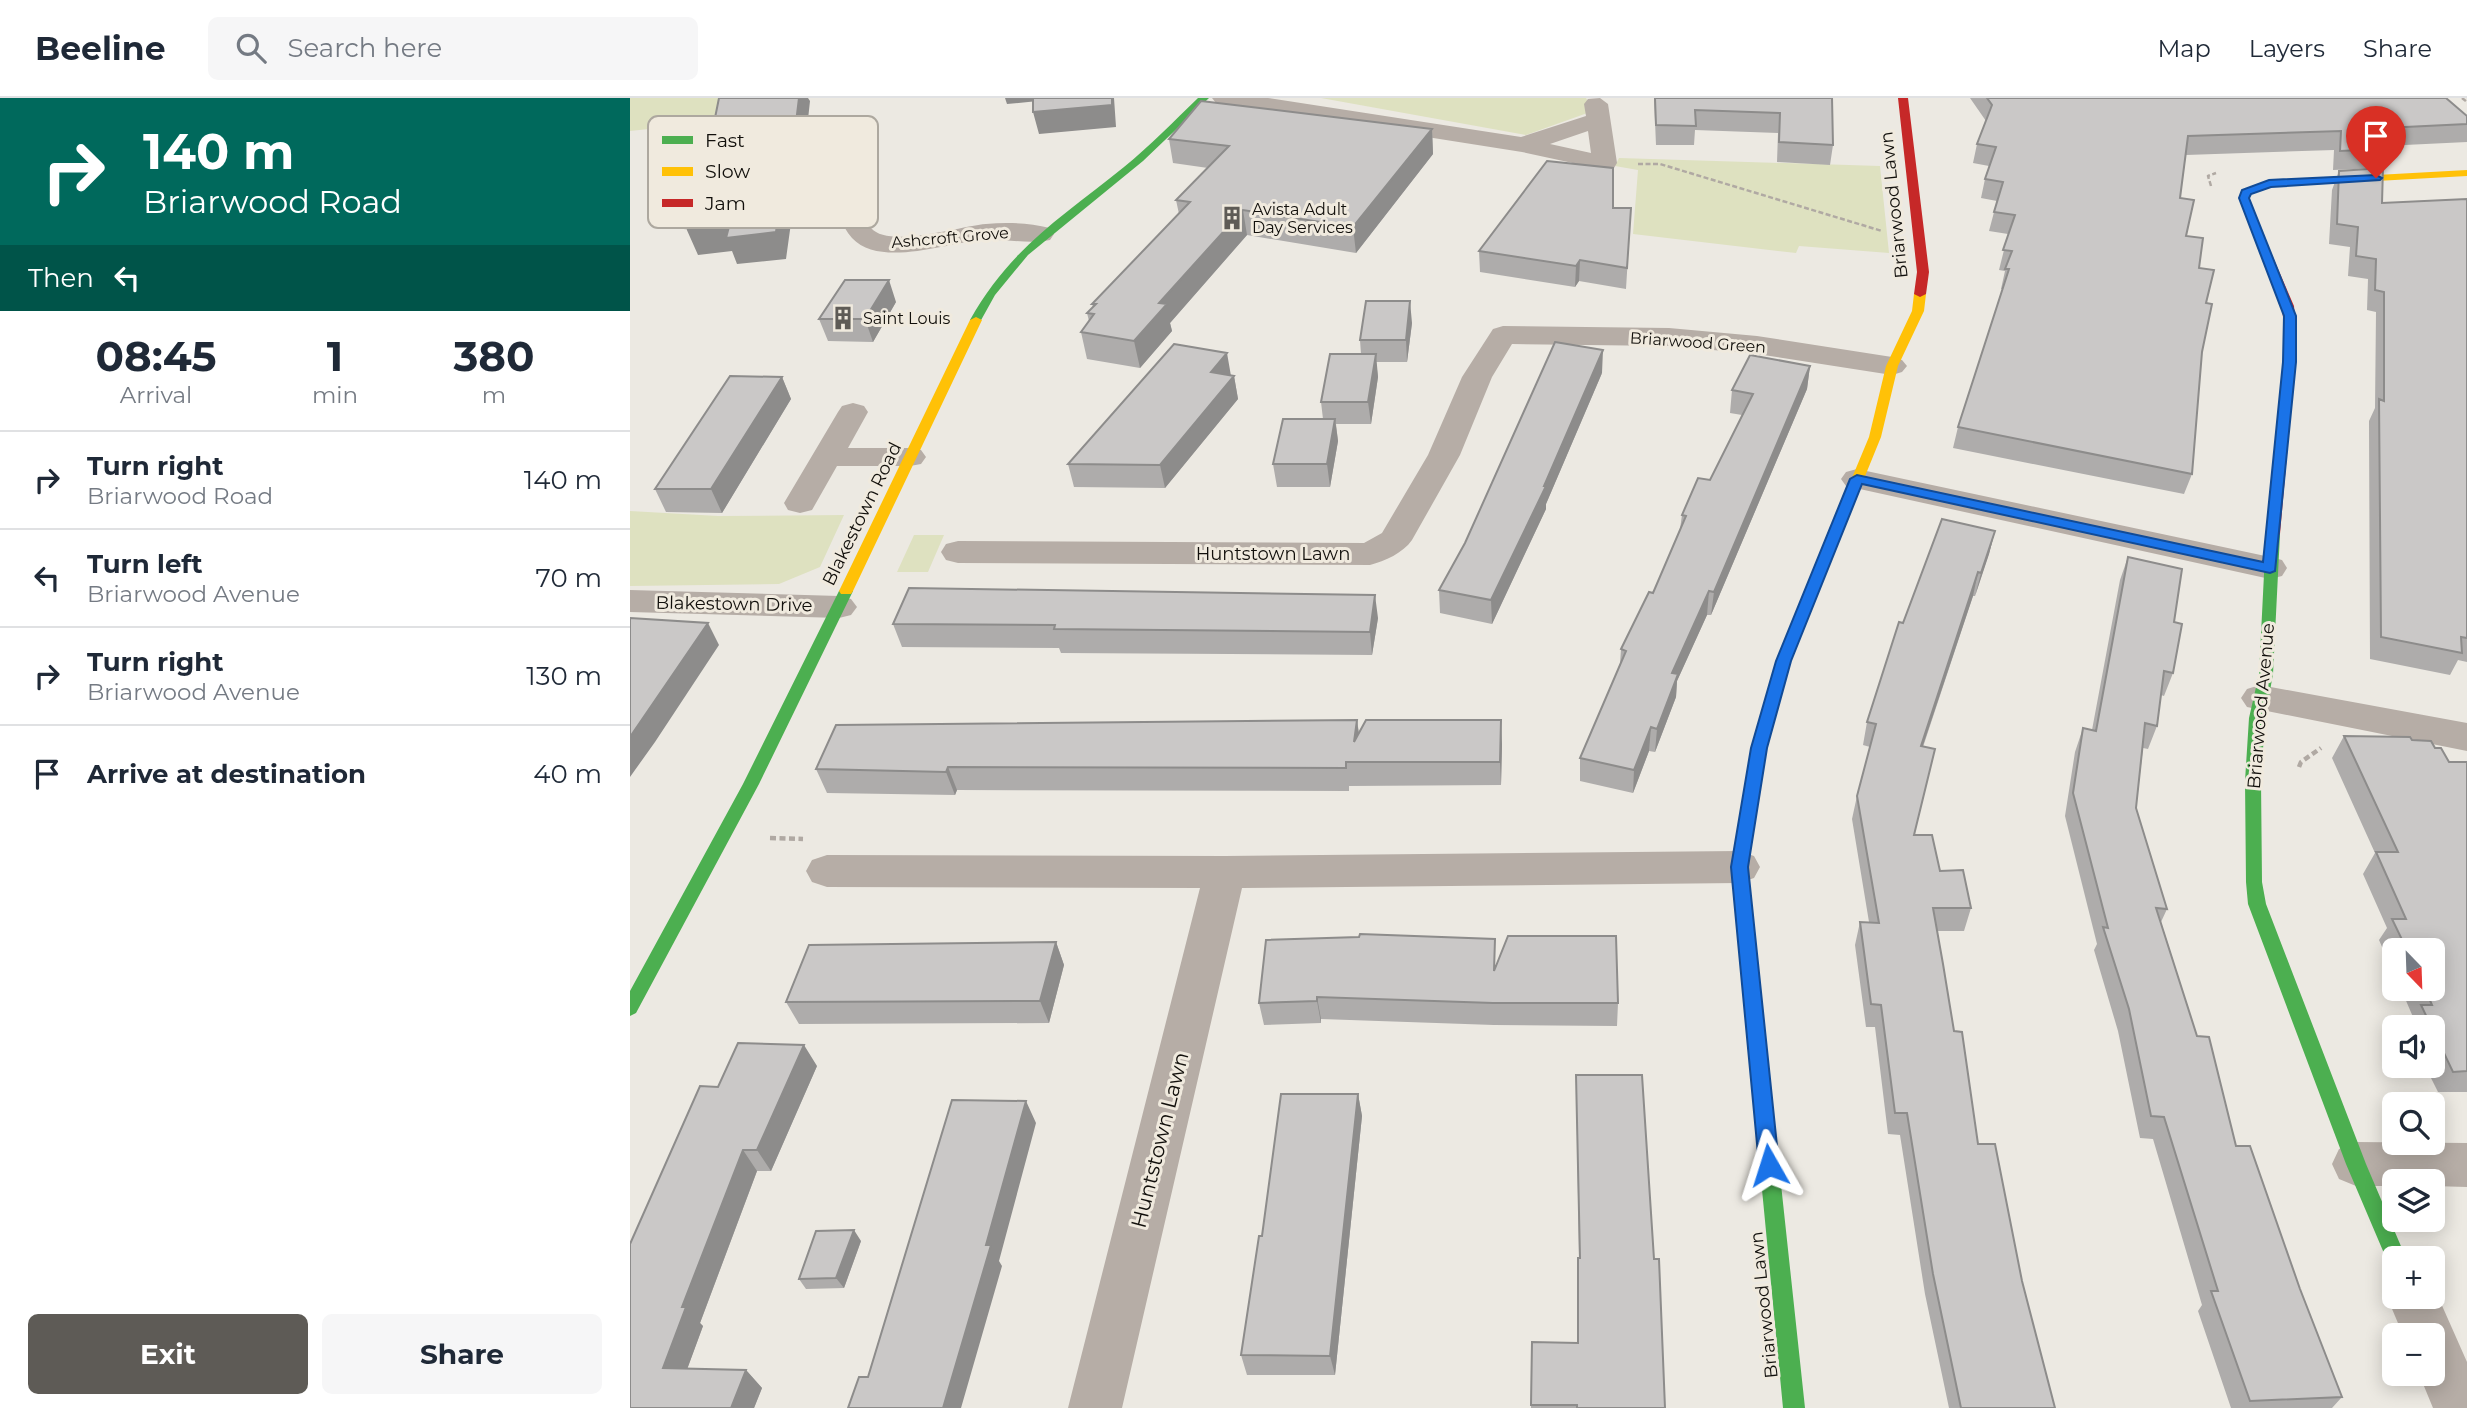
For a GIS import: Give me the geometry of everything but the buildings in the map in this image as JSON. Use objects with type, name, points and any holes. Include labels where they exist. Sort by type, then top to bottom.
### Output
[{"type":"street","name":"Blakestown Road","points":[[630,1008],[723,837],[839,607],[980,311],[1017,258],[1041,234],[1130,167],[1204,98]]},
{"type":"street","points":[[1224,98],[1522,145],[1605,163],[1596,112],[1522,145]]},
{"type":"street","name":"Briarwood Lawn","points":[[1794,1408],[1739,867],[1759,748],[1783,661],[1875,436],[1892,366],[1918,311],[1923,272],[1903,98]]},
{"type":"street","name":"Briarwood Avenue","points":[[2391,1246],[2356,1164],[2257,904],[2254,882],[2253,788],[2260,698],[2266,674],[2270,568],[2290,362],[2290,316],[2244,198],[2246,192],[2269,184],[2467,173]]},
{"type":"street","name":"Ashcroft Grove","points":[[859,228],[861,233],[875,242],[920,243],[968,233],[1002,230],[1041,234]]},
{"type":"street","name":"Briarwood Green","points":[[1503,335],[1669,337],[1757,345],[1892,366]]},
{"type":"street","name":"Huntstown Lawn","points":[[958,552],[1370,554],[1395,540],[1444,454],[1477,377],[1503,335]]},
{"type":"street","points":[[800,503],[853,412]]},
{"type":"street","points":[[827,457],[910,457]]},
{"type":"street","points":[[1857,479],[2270,568]]},
{"type":"street","name":"Blakestown Drive","points":[[630,601],[839,607]]},
{"type":"street","points":[[2260,698],[2467,737]]},
{"type":"street","points":[[827,871],[1225,872],[1739,867]]},
{"type":"street","name":"Huntstown Lawn","points":[[1095,1408],[1225,872]]},
{"type":"street","points":[[2356,1164],[2467,1165]]},
{"type":"street","points":[[2445,1373],[2459,1406]]},
{"type":"path","points":[[2462,98],[2467,102]]},
{"type":"path","points":[[1605,163],[1660,164],[1920,243]]},
{"type":"path","points":[[2211,187],[2208,176],[2223,172]]},
{"type":"path","points":[[2297,775],[2301,762],[2317,749],[2326,747]]},
{"type":"path","points":[[723,837],[832,840],[827,871]]},
{"type":"green space","points":[[630,98],[719,98],[715,116],[648,116],[648,129],[630,131]]},
{"type":"green space","points":[[1321,98],[1586,98],[1593,111],[1526,135]]},
{"type":"green space","points":[[1619,158],[1880,166],[1889,253],[1799,246],[1796,253],[1633,234],[1638,170],[1615,166]]},
{"type":"green space","points":[[630,511],[718,516],[844,515],[820,567],[779,584],[630,586]]},
{"type":"green space","points":[[914,535],[944,535],[928,572],[897,572]]},
{"type":"traffic: fast","points":[[976,320],[1006,272],[1024,253],[1044,234],[1130,167],[1204,98]]},
{"type":"traffic: fast","points":[[2273,534],[2266,674],[2257,718],[2253,781],[2254,882],[2257,904],[2356,1164],[2391,1246]]},
{"type":"traffic: fast","points":[[630,1008],[751,784],[846,591]]},
{"type":"traffic: fast","points":[[1786,653],[1759,749],[1739,867],[1794,1408]]},
{"type":"traffic: slow","points":[[2264,248],[2244,198],[2246,192],[2269,184],[2467,173]]},
{"type":"traffic: slow","points":[[1786,653],[1875,437],[1892,366],[1918,311],[1920,294]]},
{"type":"traffic: slow","points":[[846,591],[976,320]]},
{"type":"traffic: jam","points":[[1903,98],[1923,272],[1920,294]]},
{"type":"traffic: jam","points":[[2264,248],[2288,306],[2291,341],[2273,534]]},
{"type":"place","name":"Avista Adult Day Services","points":[[1232,218]]},
{"type":"place","name":"Saint Louis","points":[[843,318]]},
{"type":"route","points":[[1769,1165],[1739,867],[1759,748],[1783,661],[1857,479],[2270,568],[2290,362],[2290,316],[2244,198],[2246,192],[2269,184],[2376,178]]}]
